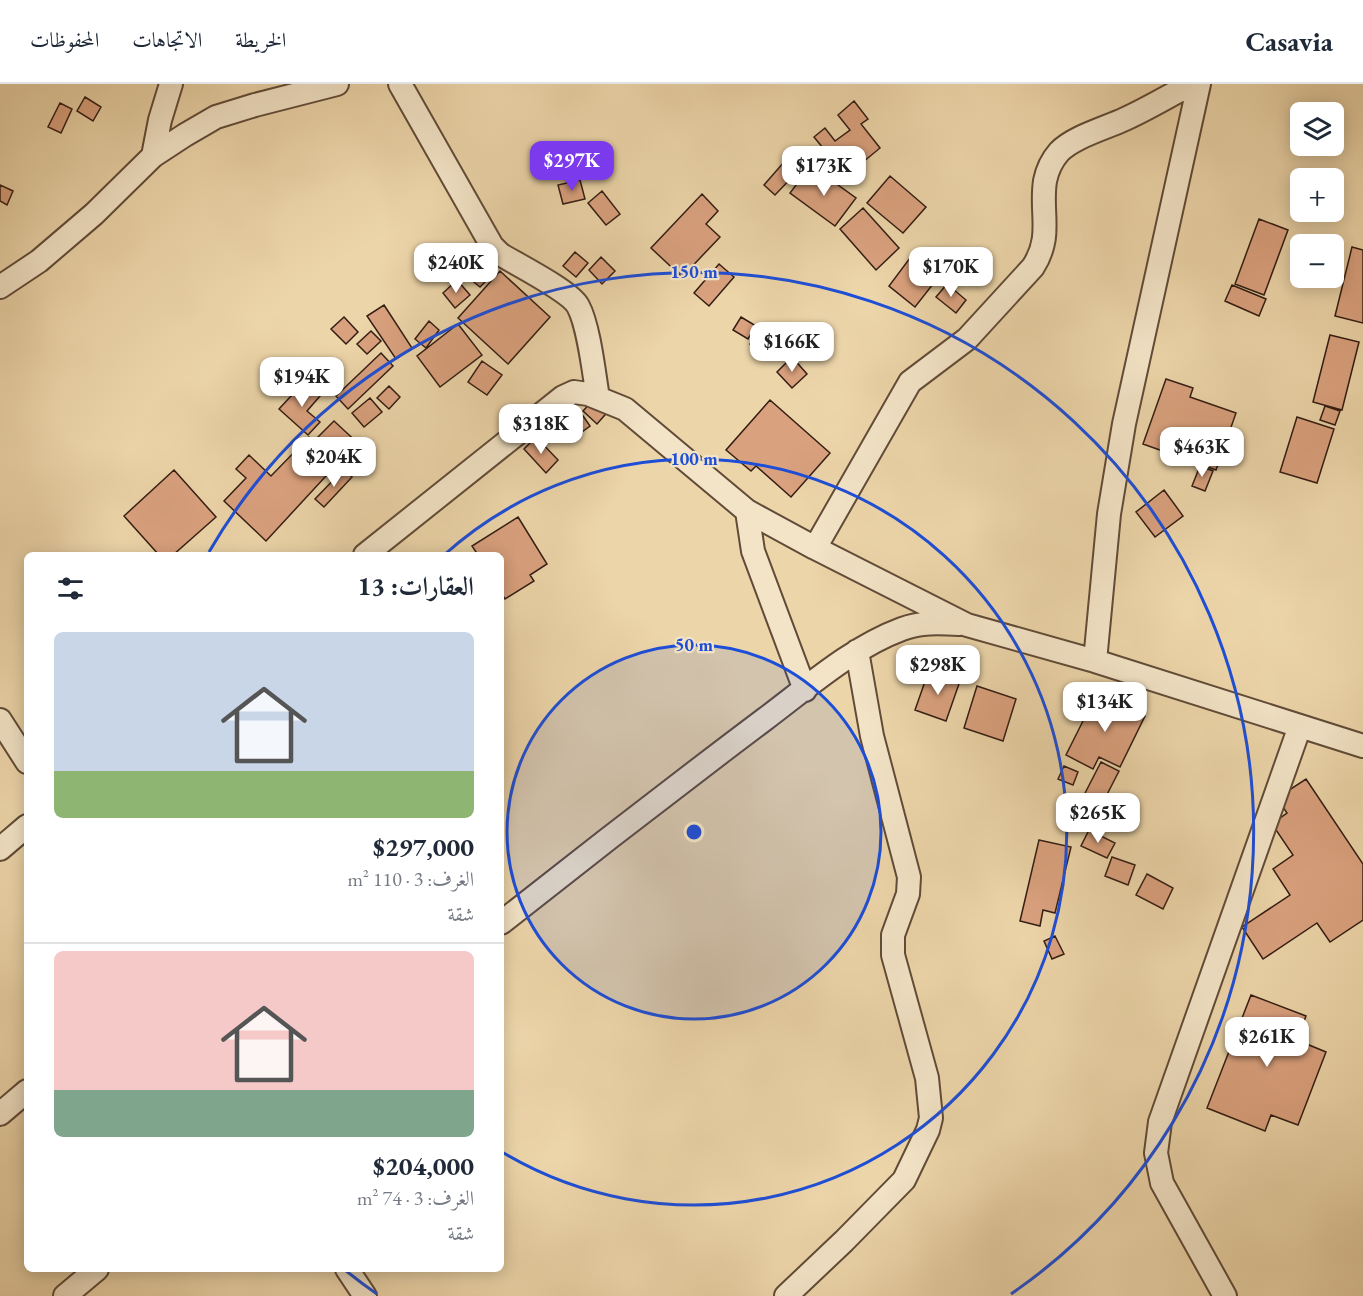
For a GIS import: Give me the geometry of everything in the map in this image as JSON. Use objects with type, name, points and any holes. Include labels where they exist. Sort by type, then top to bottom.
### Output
[{"type":"street","points":[[153,156],[160,120],[171,84]]},
{"type":"street","points":[[0,287],[39,261],[69,236],[153,156],[184,135],[216,117],[337,84]]},
{"type":"street","points":[[400,84],[492,246],[500,254],[568,296],[579,306],[598,398]]},
{"type":"street","points":[[815,548],[838,512],[906,386],[921,371],[967,339],[1039,258],[1045,232],[1045,184],[1048,172],[1060,151],[1191,84]]},
{"type":"street","points":[[1095,661],[1109,514],[1124,424],[1199,84]]},
{"type":"street","points":[[369,552],[563,397],[574,392],[598,398],[625,409],[747,511],[968,625],[1095,661],[1363,746]]},
{"type":"street","points":[[747,511],[753,551],[805,690]]},
{"type":"street","points":[[504,921],[708,762],[857,651],[915,624],[968,625]]},
{"type":"street","points":[[786,1296],[904,1180],[917,1155],[931,1118],[927,1078],[894,956],[892,935],[908,894],[909,877],[872,736],[857,651]]},
{"type":"street","points":[[0,720],[24,757]]},
{"type":"street","points":[[1225,1296],[1162,1183],[1156,1153],[1158,1132],[1300,726]]},
{"type":"street","points":[[0,849],[24,829]]},
{"type":"street","points":[[0,1114],[24,1094]]},
{"type":"street","points":[[65,1296],[93,1272]]},
{"type":"street","points":[[349,1272],[365,1296]]},
{"type":"building","points":[[85,97],[101,107],[93,121],[77,111]]},
{"type":"building","points":[[854,101],[868,119],[861,124],[880,148],[846,176],[814,137],[825,128],[835,141],[850,130],[838,115]]},
{"type":"building","points":[[60,103],[72,109],[61,133],[48,127]]},
{"type":"building","points":[[784,162],[796,173],[775,195],[764,185]]},
{"type":"building","points":[[820,172],[856,198],[835,226],[790,193],[805,173],[815,180]]},
{"type":"building","points":[[890,176],[926,207],[903,233],[867,203]]},
{"type":"building","points":[[580,180],[585,199],[563,204],[558,185]]},
{"type":"building","points":[[0,185],[13,191],[7,205],[0,201]]},
{"type":"building","points":[[602,191],[620,214],[606,225],[588,203]]},
{"type":"building","points":[[702,194],[718,211],[706,224],[720,237],[682,277],[651,248]]},
{"type":"building","points":[[863,208],[899,248],[876,270],[840,229]]},
{"type":"building","points":[[1259,219],[1288,230],[1264,295],[1235,284]]},
{"type":"building","points":[[1352,247],[1363,250],[1363,323],[1335,316],[1342,288],[1344,288]]},
{"type":"building","points":[[575,252],[588,263],[576,277],[563,266]]},
{"type":"building","points":[[601,257],[615,271],[602,284],[589,270]]},
{"type":"building","points":[[910,258],[937,279],[915,307],[889,286]]},
{"type":"building","points":[[486,260],[497,270],[480,287],[469,278]]},
{"type":"building","points":[[719,264],[734,277],[709,306],[694,293]]},
{"type":"building","points":[[500,271],[550,317],[508,364],[458,318]]},
{"type":"building","points":[[457,280],[470,295],[455,308],[443,293]]},
{"type":"building","points":[[947,284],[966,300],[956,313],[936,297]]},
{"type":"building","points":[[1232,285],[1266,299],[1259,316],[1225,301]]},
{"type":"building","points":[[384,305],[412,348],[396,359],[367,316]]},
{"type":"building","points":[[344,317],[358,332],[346,344],[331,329]]},
{"type":"building","points":[[741,317],[756,326],[748,339],[733,330]]},
{"type":"building","points":[[429,321],[439,330],[426,348],[415,339]]},
{"type":"building","points":[[458,324],[482,355],[440,387],[417,356]]},
{"type":"building","points":[[762,328],[778,339],[766,356],[750,344]]},
{"type":"building","points":[[371,331],[381,341],[367,354],[357,344]]},
{"type":"building","points":[[1330,335],[1359,342],[1342,410],[1313,402]]},
{"type":"building","points":[[381,353],[393,366],[348,409],[336,396]]},
{"type":"building","points":[[792,357],[807,374],[792,388],[777,372]]},
{"type":"building","points":[[482,361],[502,375],[487,395],[468,382]]},
{"type":"building","points":[[1166,379],[1193,388],[1190,397],[1236,413],[1216,470],[1143,444]]},
{"type":"building","points":[[304,382],[320,396],[307,411],[320,422],[308,435],[279,409]]},
{"type":"building","points":[[389,386],[400,397],[389,409],[377,398]]},
{"type":"building","points":[[597,396],[611,408],[597,424],[583,411]]},
{"type":"building","points":[[370,398],[382,412],[364,427],[352,413]]},
{"type":"building","points":[[770,400],[830,453],[791,497],[756,466],[751,471],[726,450]]},
{"type":"building","points":[[1325,406],[1340,411],[1335,425],[1320,420]]},
{"type":"building","points":[[581,413],[590,426],[575,437],[566,423]]},
{"type":"building","points":[[1297,417],[1334,429],[1317,483],[1280,472]]},
{"type":"building","points":[[334,421],[361,446],[343,466],[315,440]]},
{"type":"building","points":[[309,437],[337,464],[266,541],[224,501],[246,478],[236,469],[249,455],[271,476]]},
{"type":"building","points":[[536,437],[558,460],[546,473],[524,449]]},
{"type":"building","points":[[1200,466],[1213,471],[1205,491],[1192,486]]},
{"type":"building","points":[[344,469],[352,477],[324,507],[315,499]]},
{"type":"building","points":[[174,470],[216,517],[176,552],[156,552],[124,516]]},
{"type":"building","points":[[1164,490],[1183,516],[1155,537],[1136,512]]},
{"type":"building","points":[[518,517],[547,564],[530,575],[534,581],[505,599],[504,552],[476,552],[472,546]]},
{"type":"building","points":[[929,670],[960,681],[946,721],[915,710]]},
{"type":"building","points":[[977,686],[1016,699],[1003,741],[964,728]]},
{"type":"building","points":[[1097,693],[1145,716],[1120,767],[1099,757],[1093,769],[1066,755]]},
{"type":"building","points":[[1101,762],[1119,771],[1098,812],[1080,803]]},
{"type":"building","points":[[1064,766],[1078,772],[1073,785],[1058,779]]},
{"type":"building","points":[[1306,779],[1363,864],[1363,920],[1330,942],[1317,923],[1263,959],[1242,927],[1290,895],[1273,869],[1293,855],[1272,824],[1287,813],[1277,798]]},
{"type":"building","points":[[1089,830],[1115,843],[1107,858],[1081,846]]},
{"type":"building","points":[[1039,840],[1071,847],[1055,913],[1043,910],[1040,926],[1020,921]]},
{"type":"building","points":[[1112,857],[1135,865],[1128,885],[1105,876]]},
{"type":"building","points":[[1147,874],[1173,888],[1163,909],[1136,895]]},
{"type":"building","points":[[1055,936],[1064,954],[1052,959],[1044,941]]},
{"type":"building","points":[[1251,995],[1306,1016],[1297,1040],[1326,1052],[1298,1125],[1271,1115],[1265,1131],[1207,1108]]}]
